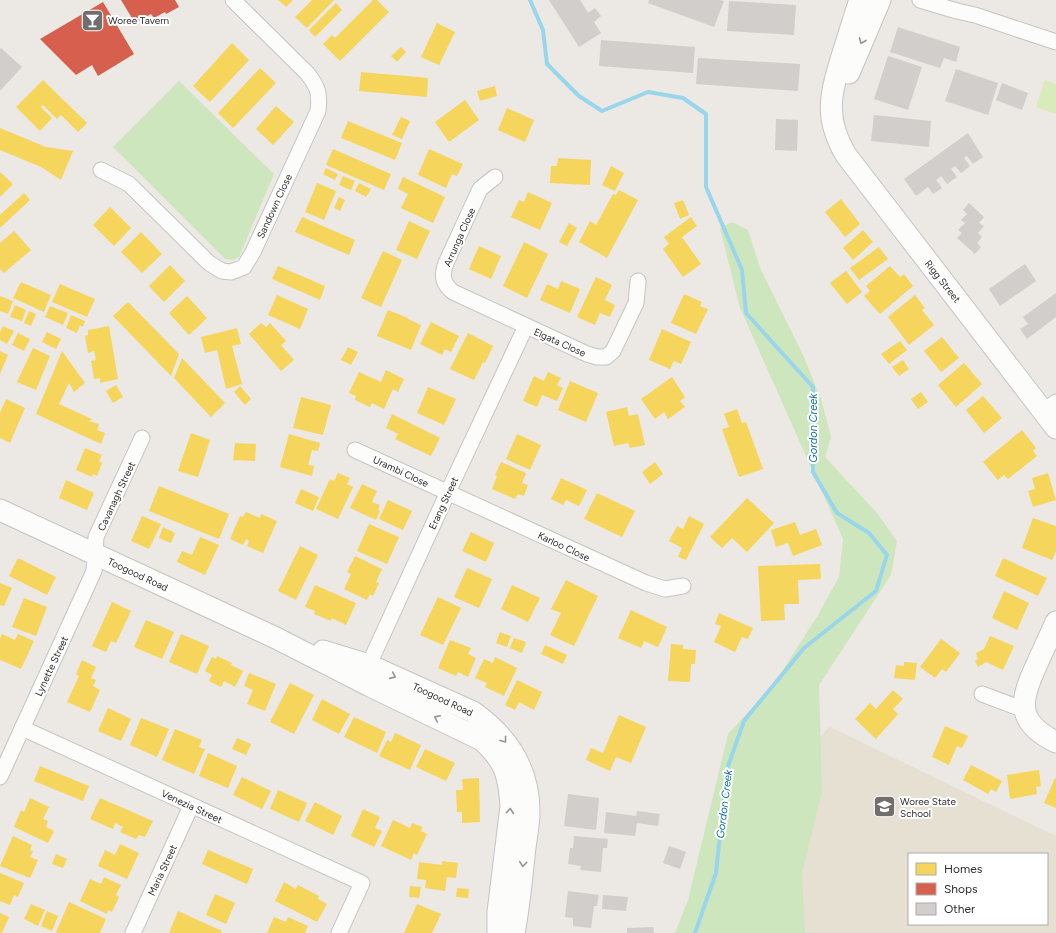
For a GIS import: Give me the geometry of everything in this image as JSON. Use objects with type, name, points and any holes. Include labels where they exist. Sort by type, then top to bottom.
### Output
[{"type":"street","name":"Sandown Close","points":[[101,170],[129,184],[209,263],[222,271],[227,272],[232,272],[244,267],[253,252],[318,111],[319,92],[315,83],[307,73],[233,0]]},
{"type":"street","name":"Rigg Street","points":[[846,64],[860,0]]},
{"type":"street","name":"Rigg Street","points":[[880,0],[846,64],[834,82],[831,102],[831,116],[835,132],[846,155],[1050,407],[1056,428]]},
{"type":"street","points":[[920,0],[975,15],[1056,42]]},
{"type":"street","name":"Arrunga Close","points":[[495,177],[480,190],[443,271],[443,280],[447,287],[453,292],[526,326]]},
{"type":"street","name":"Elgata Close","points":[[526,326],[587,354],[597,357],[606,357],[613,351],[636,303],[638,281]]},
{"type":"street","name":"Erang Street","points":[[365,673],[526,326]]},
{"type":"street","name":"Cavanagh Street","points":[[95,554],[96,537],[142,438]]},
{"type":"street","name":"Urambi Close","points":[[355,450],[448,492]]},
{"type":"street","name":"Karloo Close","points":[[448,492],[646,584],[665,589],[683,586]]},
{"type":"street","name":"Toogood Road","points":[[0,510],[276,638],[365,673],[473,712],[488,723],[502,737],[515,756],[523,774],[528,794],[529,812],[518,914],[514,933]]},
{"type":"street","name":"Lynette Street","points":[[0,777],[94,571],[95,554]]},
{"type":"street","points":[[1056,622],[1025,693],[1025,710],[1027,718],[1032,726],[1041,734],[1056,742]]},
{"type":"street","name":"Toogood Road","points":[[365,673],[482,740],[493,750],[502,762],[507,776],[511,806],[498,912],[498,933]]},
{"type":"street","points":[[982,694],[1025,710]]},
{"type":"street","name":"Venezia Street","points":[[22,728],[362,883],[338,933]]},
{"type":"street","name":"Maria Street","points":[[133,933],[191,806]]},
{"type":"shaded area","name":"Woree State School","points":[[830,727],[1056,836],[1056,933],[757,933],[775,779]]},
{"type":"green space","points":[[1045,80],[1056,84],[1056,114],[1036,107]]},
{"type":"green space","points":[[179,81],[274,174],[239,257],[232,260],[225,259],[113,147]]},
{"type":"green space","points":[[732,222],[748,230],[761,270],[804,357],[822,402],[831,437],[825,457],[877,513],[897,541],[891,575],[819,685],[822,792],[802,873],[805,933],[675,933],[688,900],[728,734],[774,684],[818,615],[839,577],[843,539],[740,308],[720,228]]},
{"type":"building: Homes","points":[[278,0],[293,0],[286,7]]},
{"type":"building: Homes","points":[[312,0],[334,0],[307,28],[295,17]]},
{"type":"building: Homes","points":[[373,0],[377,0],[389,12],[340,61],[323,44],[332,35],[335,38]]},
{"type":"building: Homes","points":[[336,3],[342,10],[315,37],[309,30]]},
{"type":"building: Homes","points":[[437,23],[455,32],[439,65],[421,57]]},
{"type":"building: Homes","points":[[232,43],[249,60],[210,102],[193,86]]},
{"type":"building: Homes","points":[[401,47],[406,52],[397,62],[391,56]]},
{"type":"building: Homes","points":[[260,68],[276,83],[233,128],[218,113]]},
{"type":"building: Homes","points":[[361,72],[428,78],[427,97],[359,91]]},
{"type":"building: Homes","points":[[43,80],[87,123],[78,132],[61,115],[57,119],[43,105],[41,107],[52,118],[40,131],[16,107]]},
{"type":"building: Homes","points":[[495,86],[497,96],[480,101],[477,91]]},
{"type":"building: Homes","points":[[465,100],[479,120],[449,142],[435,122]]},
{"type":"building: Homes","points":[[276,106],[294,122],[273,145],[256,129]]},
{"type":"building: Homes","points":[[507,108],[534,120],[525,142],[498,130]]},
{"type":"building: Homes","points":[[401,117],[410,121],[402,139],[392,135]]},
{"type":"building: Homes","points":[[348,121],[402,143],[395,160],[341,138]]},
{"type":"building: Homes","points":[[0,128],[46,147],[73,151],[61,180],[41,167],[0,150]]},
{"type":"building: Homes","points":[[333,149],[391,174],[384,190],[326,165]]},
{"type":"building: Homes","points":[[429,149],[463,164],[457,176],[452,174],[446,188],[418,175]]},
{"type":"building: Homes","points":[[558,158],[591,160],[590,185],[550,183],[551,166],[557,166]]},
{"type":"building: Homes","points":[[611,166],[624,173],[615,191],[602,185]]},
{"type":"building: Homes","points":[[326,168],[338,174],[335,180],[323,174]]},
{"type":"building: Homes","points":[[0,172],[13,184],[0,197]]},
{"type":"building: Homes","points":[[343,176],[355,181],[351,190],[339,185]]},
{"type":"building: Homes","points":[[403,177],[445,197],[433,223],[401,208],[408,194],[398,189]]},
{"type":"building: Homes","points":[[317,183],[336,191],[324,220],[305,212]]},
{"type":"building: Homes","points":[[359,183],[371,189],[366,197],[355,191]]},
{"type":"building: Homes","points":[[619,190],[638,200],[607,258],[579,242],[590,221],[596,225],[613,194],[616,195]]},
{"type":"building: Homes","points":[[528,192],[552,203],[540,230],[511,217],[519,200],[524,202]]},
{"type":"building: Homes","points":[[24,193],[30,200],[0,228],[0,215]]},
{"type":"building: Homes","points":[[339,197],[345,200],[340,211],[334,208]]},
{"type":"building: Homes","points":[[841,199],[860,224],[845,237],[825,212]]},
{"type":"building: Homes","points":[[683,200],[689,215],[680,219],[674,203]]},
{"type":"building: Homes","points":[[110,207],[131,228],[114,246],[93,225]]},
{"type":"building: Homes","points":[[302,217],[355,240],[349,255],[295,232]]},
{"type":"building: Homes","points":[[691,217],[697,226],[682,237],[701,264],[683,277],[663,249],[669,244],[664,237]]},
{"type":"building: Homes","points":[[409,221],[430,231],[417,259],[396,250]]},
{"type":"building: Homes","points":[[569,223],[577,228],[567,246],[559,242]]},
{"type":"building: Homes","points":[[863,230],[873,242],[853,260],[843,248]]},
{"type":"building: Homes","points":[[14,231],[31,250],[4,273],[0,269],[0,243]]},
{"type":"building: Homes","points":[[141,232],[162,254],[142,273],[121,252]]},
{"type":"building: Homes","points":[[524,242],[548,254],[527,298],[503,286]]},
{"type":"building: Homes","points":[[479,246],[501,256],[491,279],[469,269]]},
{"type":"building: Homes","points":[[879,247],[888,259],[859,280],[850,268]]},
{"type":"building: Homes","points":[[383,251],[402,260],[381,307],[361,298]]},
{"type":"building: Homes","points":[[170,265],[185,281],[164,302],[149,286]]},
{"type":"building: Homes","points":[[278,266],[325,286],[320,300],[272,279]]},
{"type":"building: Homes","points":[[890,266],[900,277],[904,274],[913,286],[880,314],[864,296],[870,291],[866,286]]},
{"type":"building: Homes","points":[[846,271],[862,292],[847,304],[830,283]]},
{"type":"building: Homes","points":[[596,277],[612,285],[605,300],[615,305],[610,317],[600,313],[595,325],[577,317]]},
{"type":"building: Homes","points":[[561,281],[580,289],[570,313],[540,300],[547,284],[558,289]]},
{"type":"building: Homes","points":[[21,282],[51,295],[44,312],[13,298]]},
{"type":"building: Homes","points":[[60,284],[95,299],[87,317],[52,302]]},
{"type":"building: Homes","points":[[684,294],[702,302],[700,306],[708,309],[696,334],[671,323]]},
{"type":"building: Homes","points":[[277,295],[308,309],[300,329],[268,315]]},
{"type":"building: Homes","points":[[915,295],[925,308],[922,310],[934,325],[909,345],[888,317]]},
{"type":"building: Homes","points":[[0,296],[13,301],[8,314],[0,311]]},
{"type":"building: Homes","points":[[187,296],[207,318],[189,335],[169,313]]},
{"type":"building: Homes","points":[[128,302],[179,354],[171,376],[113,316]]},
{"type":"building: Homes","points":[[15,305],[26,310],[22,321],[10,317]]},
{"type":"building: Homes","points":[[50,306],[68,313],[63,325],[45,317]]},
{"type":"building: Homes","points":[[388,310],[421,325],[411,350],[377,336]]},
{"type":"building: Homes","points":[[29,311],[36,314],[31,326],[24,323]]},
{"type":"building: Homes","points":[[71,315],[85,321],[83,327],[80,325],[77,333],[66,328]]},
{"type":"building: Homes","points":[[431,322],[459,336],[451,352],[445,349],[442,355],[420,344]]},
{"type":"building: Homes","points":[[261,323],[266,327],[270,323],[286,341],[281,345],[294,360],[281,371],[249,334]]},
{"type":"building: Homes","points":[[3,326],[14,331],[7,344],[0,340],[0,332]]},
{"type":"building: Homes","points":[[109,326],[118,379],[100,383],[100,378],[94,379],[91,361],[96,360],[94,351],[88,353],[85,336],[88,335],[88,330]]},
{"type":"building: Homes","points":[[237,328],[241,344],[232,346],[242,384],[226,389],[217,350],[205,353],[201,337]]},
{"type":"building: Homes","points":[[662,329],[691,342],[681,364],[674,361],[670,369],[649,360]]},
{"type":"building: Homes","points":[[47,332],[61,339],[56,349],[42,342]]},
{"type":"building: Homes","points":[[18,333],[30,339],[24,351],[12,345]]},
{"type":"building: Homes","points":[[468,333],[493,346],[485,363],[483,362],[474,380],[450,369]]},
{"type":"building: Homes","points":[[942,337],[959,358],[941,372],[924,351]]},
{"type":"building: Homes","points":[[900,341],[907,350],[889,364],[881,354]]},
{"type":"building: Homes","points":[[348,347],[358,352],[351,365],[341,360]]},
{"type":"building: Homes","points":[[33,348],[50,356],[36,390],[17,382]]},
{"type":"building: Homes","points":[[0,351],[8,355],[0,374]]},
{"type":"building: Homes","points":[[62,351],[85,383],[74,392],[69,383],[59,404],[92,419],[89,421],[99,424],[97,430],[105,433],[101,444],[36,414]]},
{"type":"building: Homes","points":[[182,358],[225,403],[211,417],[174,378]]},
{"type":"building: Homes","points":[[903,360],[909,369],[899,376],[892,367]]},
{"type":"building: Homes","points":[[964,363],[982,384],[956,407],[938,385]]},
{"type":"building: Homes","points":[[386,370],[404,379],[398,392],[393,389],[384,409],[372,403],[370,407],[355,400],[356,396],[349,393],[359,372],[381,382]]},
{"type":"building: Homes","points":[[548,372],[561,378],[557,385],[563,388],[557,401],[542,395],[537,407],[523,401],[534,376],[544,381]]},
{"type":"building: Homes","points":[[672,377],[685,397],[680,401],[685,407],[668,419],[664,412],[655,419],[641,399]]},
{"type":"building: Homes","points":[[570,381],[598,393],[586,422],[558,410]]},
{"type":"building: Homes","points":[[116,385],[123,397],[113,403],[106,391]]},
{"type":"building: Homes","points":[[240,386],[251,399],[245,405],[234,392]]},
{"type":"building: Homes","points":[[428,387],[456,399],[444,425],[417,413]]},
{"type":"building: Homes","points":[[921,392],[928,402],[918,409],[911,399]]},
{"type":"building: Homes","points":[[983,396],[1002,418],[984,433],[966,410]]},
{"type":"building: Homes","points":[[301,397],[331,405],[323,435],[293,428]]},
{"type":"building: Homes","points":[[6,399],[25,408],[10,443],[0,438],[0,413]]},
{"type":"building: Homes","points":[[627,407],[629,416],[638,414],[645,445],[630,448],[628,443],[614,446],[606,412]]},
{"type":"building: Homes","points":[[737,409],[742,423],[746,422],[763,469],[739,477],[722,429],[729,427],[724,414]]},
{"type":"building: Homes","points":[[392,414],[440,438],[431,456],[395,439],[398,434],[386,428]]},
{"type":"building: Homes","points":[[1022,430],[1036,448],[1033,451],[1037,456],[1008,479],[1004,475],[998,480],[983,462]]},
{"type":"building: Homes","points":[[191,433],[210,440],[198,477],[178,471]]},
{"type":"building: Homes","points":[[289,434],[320,443],[318,451],[312,450],[308,465],[314,466],[312,476],[280,467]]},
{"type":"building: Homes","points":[[517,434],[541,445],[530,470],[506,459]]},
{"type":"building: Homes","points":[[235,443],[256,444],[255,461],[233,460]]},
{"type":"building: Homes","points":[[85,448],[102,455],[99,461],[102,463],[97,476],[93,474],[92,477],[76,470]]},
{"type":"building: Homes","points":[[501,462],[526,473],[522,483],[528,485],[524,496],[518,494],[515,499],[492,489],[497,476],[495,475]]},
{"type":"building: Homes","points":[[655,462],[663,474],[650,484],[642,472]]},
{"type":"building: Homes","points":[[338,473],[350,478],[347,484],[353,487],[338,519],[316,509],[330,479],[334,481]]},
{"type":"building: Homes","points":[[1048,473],[1056,500],[1033,507],[1028,491],[1035,489],[1032,478]]},
{"type":"building: Homes","points":[[561,478],[587,490],[579,506],[566,500],[563,505],[551,499]]},
{"type":"building: Homes","points":[[66,480],[94,493],[87,510],[59,498]]},
{"type":"building: Homes","points":[[362,484],[377,491],[372,502],[380,505],[378,510],[380,511],[376,520],[350,508]]},
{"type":"building: Homes","points":[[159,486],[229,514],[219,539],[149,511]]},
{"type":"building: Homes","points":[[301,489],[319,497],[313,511],[295,503]]},
{"type":"building: Homes","points":[[597,493],[635,511],[622,537],[584,519]]},
{"type":"building: Homes","points":[[747,498],[774,523],[747,552],[732,538],[722,548],[710,537]]},
{"type":"building: Homes","points":[[388,500],[412,511],[403,530],[379,519]]},
{"type":"building: Homes","points":[[246,512],[260,518],[261,514],[277,521],[263,553],[247,546],[249,541],[246,539],[243,545],[230,539],[240,516],[243,517]]},
{"type":"building: Homes","points":[[142,516],[161,524],[149,549],[131,541]]},
{"type":"building: Homes","points":[[689,516],[704,524],[686,560],[678,557],[682,548],[669,541],[677,526],[683,529]]},
{"type":"building: Homes","points":[[1033,518],[1056,526],[1056,551],[1052,560],[1022,548]]},
{"type":"building: Homes","points":[[795,522],[800,535],[816,529],[822,545],[793,556],[788,543],[776,547],[771,530]]},
{"type":"building: Homes","points":[[369,524],[399,537],[387,564],[357,551]]},
{"type":"building: Homes","points":[[163,527],[175,533],[171,543],[159,538]]},
{"type":"building: Homes","points":[[471,532],[494,543],[486,562],[462,551]]},
{"type":"building: Homes","points":[[200,537],[219,545],[205,575],[177,562],[182,551],[192,555]]},
{"type":"building: Homes","points":[[300,546],[318,555],[296,600],[278,591]]},
{"type":"building: Homes","points":[[355,556],[382,569],[376,582],[379,583],[373,596],[370,594],[367,600],[344,589],[351,574],[347,572]]},
{"type":"building: Homes","points":[[18,558],[56,577],[47,595],[9,576]]},
{"type":"building: Homes","points":[[1003,558],[1047,578],[1038,596],[995,576]]},
{"type":"building: Homes","points":[[820,564],[821,579],[798,580],[799,604],[784,604],[785,620],[761,621],[758,566]]},
{"type":"building: Homes","points":[[467,568],[492,579],[479,608],[454,597]]},
{"type":"building: Homes","points":[[566,580],[598,596],[574,646],[550,635],[561,613],[551,609]]},
{"type":"building: Homes","points":[[0,583],[12,588],[4,606],[0,605]]},
{"type":"building: Homes","points":[[315,585],[356,603],[346,625],[332,618],[331,621],[314,614],[315,611],[305,607]]},
{"type":"building: Homes","points":[[512,585],[540,598],[528,622],[501,609]]},
{"type":"building: Homes","points":[[1004,591],[1029,603],[1017,630],[992,618]]},
{"type":"building: Homes","points":[[438,597],[461,608],[443,645],[420,635]]},
{"type":"building: Homes","points":[[24,598],[47,607],[36,636],[12,627]]},
{"type":"building: Homes","points":[[112,602],[131,611],[116,643],[111,641],[106,652],[92,646]]},
{"type":"building: Homes","points":[[631,610],[667,627],[658,647],[644,641],[641,648],[618,638]]},
{"type":"building: Homes","points":[[719,613],[753,628],[748,639],[742,637],[735,652],[714,642],[721,626],[715,624]]},
{"type":"building: Homes","points":[[146,620],[174,632],[162,659],[134,647]]},
{"type":"building: Homes","points":[[500,632],[511,636],[507,647],[496,643]]},
{"type":"building: Homes","points":[[2,634],[15,640],[18,634],[34,641],[21,669],[0,660],[0,639]]},
{"type":"building: Homes","points":[[181,634],[209,646],[197,674],[169,662]]},
{"type":"building: Homes","points":[[990,636],[1014,646],[1003,670],[986,662],[978,667],[975,661],[978,659],[976,653],[984,649]]},
{"type":"building: Homes","points":[[514,638],[526,642],[522,653],[510,648]]},
{"type":"building: Homes","points":[[941,639],[960,653],[946,672],[942,669],[935,678],[920,667]]},
{"type":"building: Homes","points":[[450,640],[471,648],[468,654],[476,658],[468,677],[458,672],[456,676],[438,668]]},
{"type":"building: Homes","points":[[671,644],[683,645],[683,649],[696,650],[695,664],[691,664],[690,682],[668,681]]},
{"type":"building: Homes","points":[[545,645],[567,655],[563,664],[541,654]]},
{"type":"building: Homes","points":[[217,656],[232,663],[231,665],[243,671],[235,687],[224,681],[221,687],[209,681],[212,675],[205,671],[212,657],[216,659]]},
{"type":"building: Homes","points":[[495,657],[517,668],[504,696],[485,687],[487,683],[475,678],[484,659],[493,663]]},
{"type":"building: Homes","points":[[82,660],[96,667],[91,678],[96,680],[93,686],[100,690],[90,712],[67,702],[79,676],[76,674]]},
{"type":"building: Homes","points":[[904,662],[917,663],[915,680],[894,678],[896,665],[904,666]]},
{"type":"building: Homes","points":[[249,673],[276,684],[265,711],[247,704],[253,690],[244,686]]},
{"type":"building: Homes","points":[[517,680],[542,692],[534,710],[519,702],[515,710],[505,705]]},
{"type":"building: Homes","points":[[290,683],[314,695],[294,734],[270,722]]},
{"type":"building: Homes","points":[[893,690],[903,699],[893,709],[898,714],[876,739],[855,719],[870,703],[876,709]]},
{"type":"building: Homes","points":[[322,699],[350,714],[339,734],[312,720]]},
{"type":"building: Homes","points":[[108,708],[131,719],[121,741],[98,731]]},
{"type":"building: Homes","points":[[619,715],[646,727],[631,763],[616,757],[610,771],[586,760],[591,748],[603,753]]},
{"type":"building: Homes","points":[[354,717],[386,732],[377,753],[344,737]]},
{"type":"building: Homes","points":[[141,718],[169,729],[157,757],[130,745]]},
{"type":"building: Homes","points":[[945,726],[968,736],[962,748],[957,746],[949,765],[932,757]]},
{"type":"building: Homes","points":[[175,729],[202,740],[199,747],[205,749],[194,774],[162,760]]},
{"type":"building: Homes","points":[[395,733],[421,745],[410,770],[379,756],[387,740],[391,742]]},
{"type":"building: Homes","points":[[237,738],[251,744],[246,755],[232,749]]},
{"type":"building: Homes","points":[[425,749],[455,763],[446,781],[416,767]]},
{"type":"building: Homes","points":[[208,753],[237,766],[228,788],[199,776]]},
{"type":"building: Homes","points":[[971,765],[1002,781],[996,792],[991,789],[988,794],[963,780]]},
{"type":"building: Homes","points":[[40,766],[89,786],[83,801],[34,781]]},
{"type":"building: Homes","points":[[1039,770],[1041,786],[1036,787],[1037,794],[1010,799],[1007,775]]},
{"type":"building: Homes","points":[[242,777],[271,791],[262,809],[233,795]]},
{"type":"building: Homes","points":[[479,778],[480,822],[462,823],[462,812],[457,812],[456,790],[463,790],[462,779]]},
{"type":"building: Homes","points":[[1055,778],[1056,779],[1056,808],[1044,803]]},
{"type":"building: Homes","points":[[278,790],[307,803],[299,822],[270,809]]},
{"type":"building: Homes","points":[[30,798],[49,807],[43,819],[48,821],[46,827],[54,831],[48,843],[14,827],[21,810],[24,812]]},
{"type":"building: Homes","points":[[100,798],[153,821],[145,837],[139,835],[136,839],[120,832],[123,827],[115,823],[113,829],[90,819]]},
{"type":"building: Homes","points":[[315,802],[342,816],[333,835],[305,821]]},
{"type":"building: Homes","points":[[363,809],[380,817],[375,828],[382,831],[374,847],[351,836]]},
{"type":"building: Homes","points":[[393,820],[410,828],[412,823],[423,827],[421,831],[427,834],[417,855],[414,853],[411,860],[381,846]]},
{"type":"building: Homes","points":[[13,836],[32,845],[30,850],[33,851],[30,857],[38,860],[30,878],[0,866]]},
{"type":"building: Homes","points":[[120,844],[139,853],[127,879],[98,866],[105,850],[115,855]]},
{"type":"building: Homes","points":[[208,850],[253,869],[247,884],[202,864]]},
{"type":"building: Homes","points":[[56,854],[67,859],[63,868],[52,864]]},
{"type":"building: Homes","points":[[442,861],[458,863],[456,878],[447,877],[445,891],[425,888],[426,880],[417,879],[419,862],[442,865]]},
{"type":"building: Homes","points":[[0,873],[24,883],[18,897],[14,895],[10,905],[0,901]]},
{"type":"building: Homes","points":[[104,877],[121,885],[116,895],[119,897],[112,912],[108,910],[107,914],[80,901],[90,879],[101,884]]},
{"type":"building: Homes","points":[[284,882],[296,889],[298,885],[319,896],[318,899],[327,904],[317,922],[275,901]]},
{"type":"building: Homes","points":[[410,886],[421,887],[419,898],[409,897]]},
{"type":"building: Homes","points":[[457,888],[469,889],[468,898],[456,897]]},
{"type":"building: Homes","points":[[215,894],[235,903],[226,924],[206,915]]},
{"type":"building: Homes","points":[[69,902],[106,919],[100,933],[56,932]]},
{"type":"building: Homes","points":[[31,904],[45,910],[38,926],[24,919]]},
{"type":"building: Homes","points":[[417,904],[441,914],[432,933],[404,933]]},
{"type":"building: Homes","points":[[47,911],[58,916],[52,931],[41,926]]},
{"type":"building: Homes","points":[[178,911],[222,931],[221,933],[169,933]]},
{"type":"building: Homes","points":[[0,913],[9,917],[2,933],[0,933]]},
{"type":"building: Homes","points":[[274,917],[286,922],[288,917],[308,926],[305,933],[267,933]]},
{"type":"building: Shops","points":[[121,0],[175,0],[179,7],[154,18],[151,14],[135,23]]},
{"type":"building: Shops","name":"Woree Tavern","points":[[103,2],[134,54],[98,76],[92,65],[76,75],[40,39]]},
{"type":"building: Other","points":[[549,0],[580,0],[588,13],[595,8],[601,16],[594,22],[601,33],[579,47]]},
{"type":"building: Other","points":[[649,0],[724,1],[714,27],[648,3]]},
{"type":"building: Other","points":[[729,1],[796,5],[794,35],[727,31]]},
{"type":"building: Other","points":[[898,27],[960,47],[956,62],[944,58],[940,68],[890,52]]},
{"type":"building: Other","points":[[601,40],[695,47],[693,73],[599,66]]},
{"type":"building: Other","points":[[1,48],[22,67],[0,91],[0,49]]},
{"type":"building: Other","points":[[888,56],[922,67],[908,110],[874,99]]},
{"type":"building: Other","points":[[698,58],[800,64],[798,91],[696,84]]},
{"type":"building: Other","points":[[956,69],[998,83],[988,115],[945,101]]},
{"type":"building: Other","points":[[1002,83],[1028,93],[1022,110],[996,100]]},
{"type":"building: Other","points":[[874,115],[931,121],[929,147],[871,141]]},
{"type":"building: Other","points":[[776,119],[798,120],[797,151],[775,150]]},
{"type":"building: Other","points":[[968,133],[983,157],[973,164],[967,156],[964,158],[970,166],[961,173],[955,166],[951,169],[957,177],[947,184],[941,176],[936,180],[942,188],[933,194],[928,187],[916,196],[904,179]]},
{"type":"building: Other","points":[[969,203],[984,217],[979,223],[984,226],[978,233],[982,237],[977,243],[981,247],[975,254],[957,238],[962,233],[958,230],[965,223],[961,220],[967,214],[963,210]]},
{"type":"building: Other","points":[[1025,264],[1036,281],[1000,306],[989,289]]},
{"type":"building: Other","points":[[1056,293],[1056,317],[1027,339],[1020,329],[1028,324],[1023,317]]},
{"type":"building: Other","points":[[568,794],[599,798],[596,830],[564,826]]},
{"type":"building: Other","points":[[637,811],[660,814],[658,826],[637,823],[635,836],[604,833],[606,812],[636,816]]},
{"type":"building: Other","points":[[574,836],[608,839],[607,848],[603,848],[601,872],[580,870],[581,866],[568,864],[570,848],[573,848]]},
{"type":"building: Other","points":[[669,846],[686,852],[680,869],[663,863]]},
{"type":"building: Other","points":[[568,891],[599,895],[597,906],[594,906],[591,928],[573,926],[573,918],[565,917]]},
{"type":"building: Other","points":[[603,895],[628,897],[626,911],[602,909]]},
{"type":"building: Other","points":[[653,927],[654,933],[627,933],[627,928]]},
{"type":"waterway","name":"Gordon Creek","points":[[530,0],[543,30],[547,64],[579,96],[602,111],[648,92],[683,98],[706,114],[706,187],[742,270],[746,313],[813,387],[813,472],[837,513],[869,533],[887,555],[876,591],[804,648],[744,721],[727,769],[716,873],[695,933]]},
{"type":"place","name":"Woree Tavern","points":[[93,20]]},
{"type":"place","name":"Woree State School","points":[[885,807]]}]
